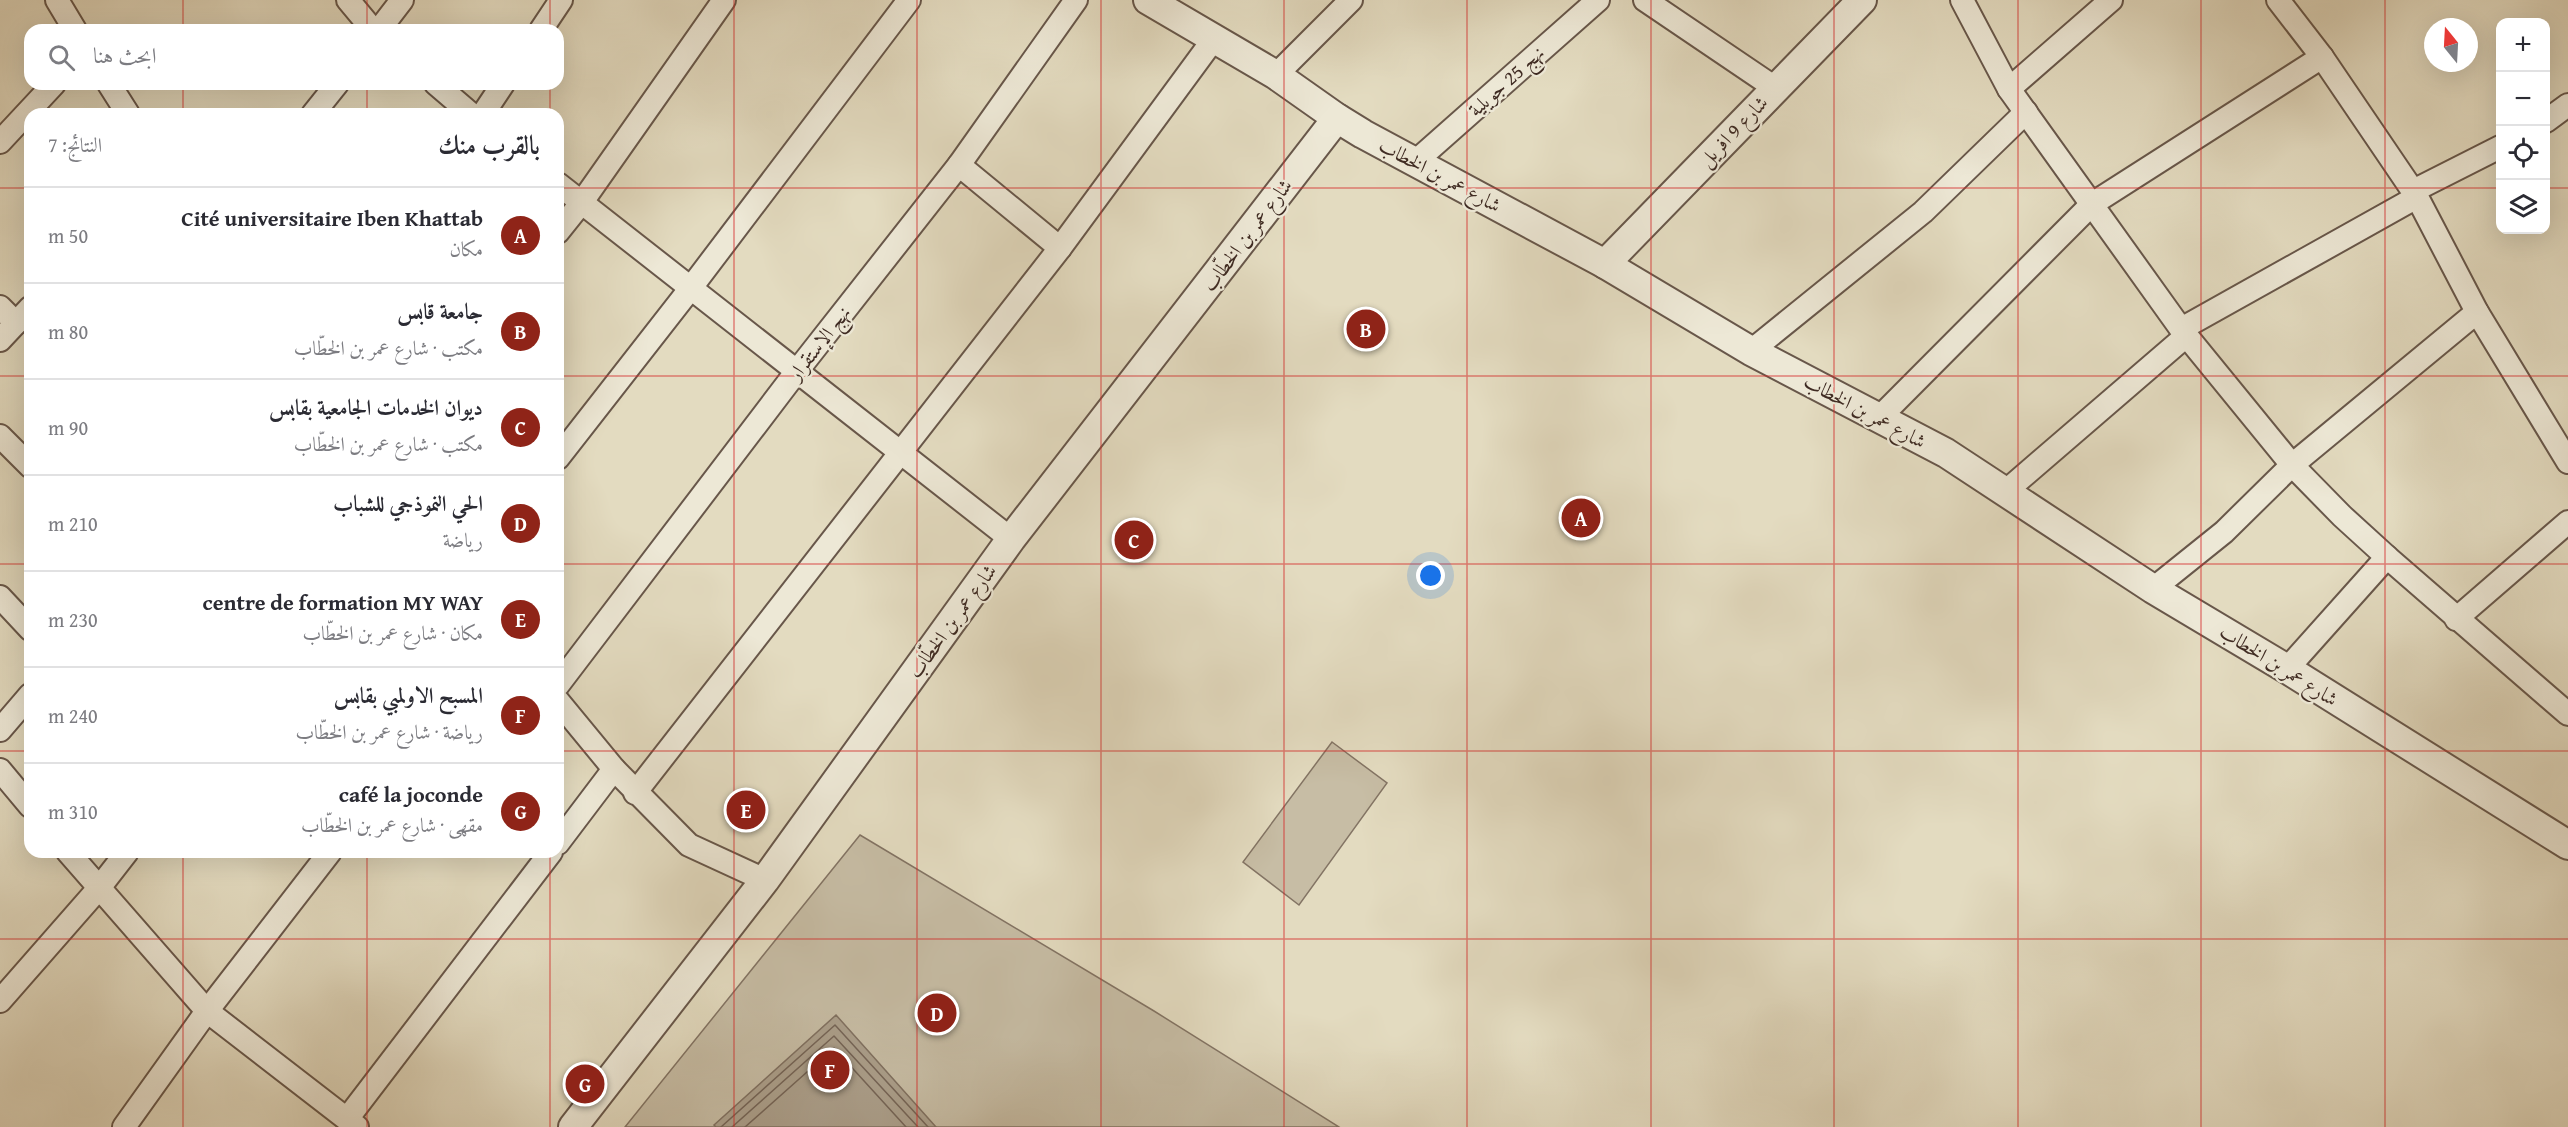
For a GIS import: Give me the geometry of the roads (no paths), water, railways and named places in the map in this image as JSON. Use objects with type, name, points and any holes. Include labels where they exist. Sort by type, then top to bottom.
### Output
[{"type":"street","points":[[57,0],[71,24]]},
{"type":"street","points":[[348,0],[368,24]]},
{"type":"street","points":[[384,24],[402,0]]},
{"type":"street","points":[[545,24],[561,0]]},
{"type":"street","points":[[564,224],[723,0]]},
{"type":"street","points":[[564,450],[690,289],[909,0]]},
{"type":"street","name":"نهج الإستقرار","points":[[564,677],[797,371],[959,165],[1076,0]]},
{"type":"street","name":"شارع عمر بن الخطاب","points":[[1148,0],[1276,75],[1337,118],[1605,264],[1751,351],[1946,453],[2153,589],[2287,669],[2568,845]]},
{"type":"street","points":[[1276,75],[1351,0]]},
{"type":"street","name":"نهج 25 جويلية","points":[[1415,162],[1598,0]]},
{"type":"street","points":[[1645,0],[1775,88]]},
{"type":"street","name":"شارع 9 افريل","points":[[1605,264],[1862,0]]},
{"type":"street","points":[[1962,0],[2009,89],[2183,332],[2292,465],[2387,558],[2568,714]]},
{"type":"street","points":[[2009,89],[2111,0]]},
{"type":"street","points":[[2278,0],[2322,57],[2415,194],[2477,312],[2568,462]]},
{"type":"street","points":[[635,793],[1060,248],[1213,40]]},
{"type":"street","points":[[1879,418],[2092,204],[2322,57]]},
{"type":"street","points":[[27,108],[47,90]]},
{"type":"street","points":[[113,90],[124,108]]},
{"type":"street","points":[[318,108],[332,90]]},
{"type":"street","points":[[443,90],[464,108]]},
{"type":"street","points":[[487,108],[499,90]]},
{"type":"street","points":[[2550,118],[2568,105]]},
{"type":"street","points":[[4,128],[24,110]]},
{"type":"street","points":[[1751,351],[1923,212],[2026,112]]},
{"type":"street","name":"شارع عمر بن الخطّاب","points":[[573,1127],[765,880],[1011,539],[1337,118]]},
{"type":"street","points":[[2006,491],[2183,332],[2415,194],[2496,149]]},
{"type":"street","points":[[959,165],[1060,248]]},
{"type":"street","points":[[564,188],[1011,539]]},
{"type":"street","points":[[0,307],[23,316],[0,340]]},
{"type":"street","points":[[2153,589],[2224,532],[2292,465],[2477,312]]},
{"type":"street","points":[[0,436],[24,460]]},
{"type":"street","points":[[2456,619],[2568,522]]},
{"type":"street","points":[[2287,669],[2387,558]]},
{"type":"street","points":[[0,597],[24,623]]},
{"type":"street","points":[[0,730],[24,702]]},
{"type":"street","points":[[564,708],[635,793],[689,845],[765,880]]},
{"type":"street","points":[[0,770],[24,799]]},
{"type":"street","points":[[564,835],[614,770]]},
{"type":"street","points":[[73,858],[207,1011],[352,1123],[547,858]]},
{"type":"street","points":[[0,1000],[99,888],[122,858]]},
{"type":"street","points":[[124,1127],[207,1011],[325,858]]},
{"type":"water","points":[[836,1015],[936,1127],[716,1127],[714,1125]]},
{"type":"place","name":"جامعة قابس","points":[[1366,329]]},
{"type":"place","name":"Cité universitaire Iben Khattab","points":[[1581,518]]},
{"type":"place","name":"ديوان الخدمات الجامعية بقابس","points":[[1134,540]]},
{"type":"place","name":"centre de formation MY WAY","points":[[746,810]]},
{"type":"place","name":"الحي النموذجي للشباب","points":[[937,1013]]},
{"type":"place","name":"المسبح الاولمبي بقابس","points":[[830,1070]]},
{"type":"place","name":"café la joconde","points":[[585,1084]]}]
